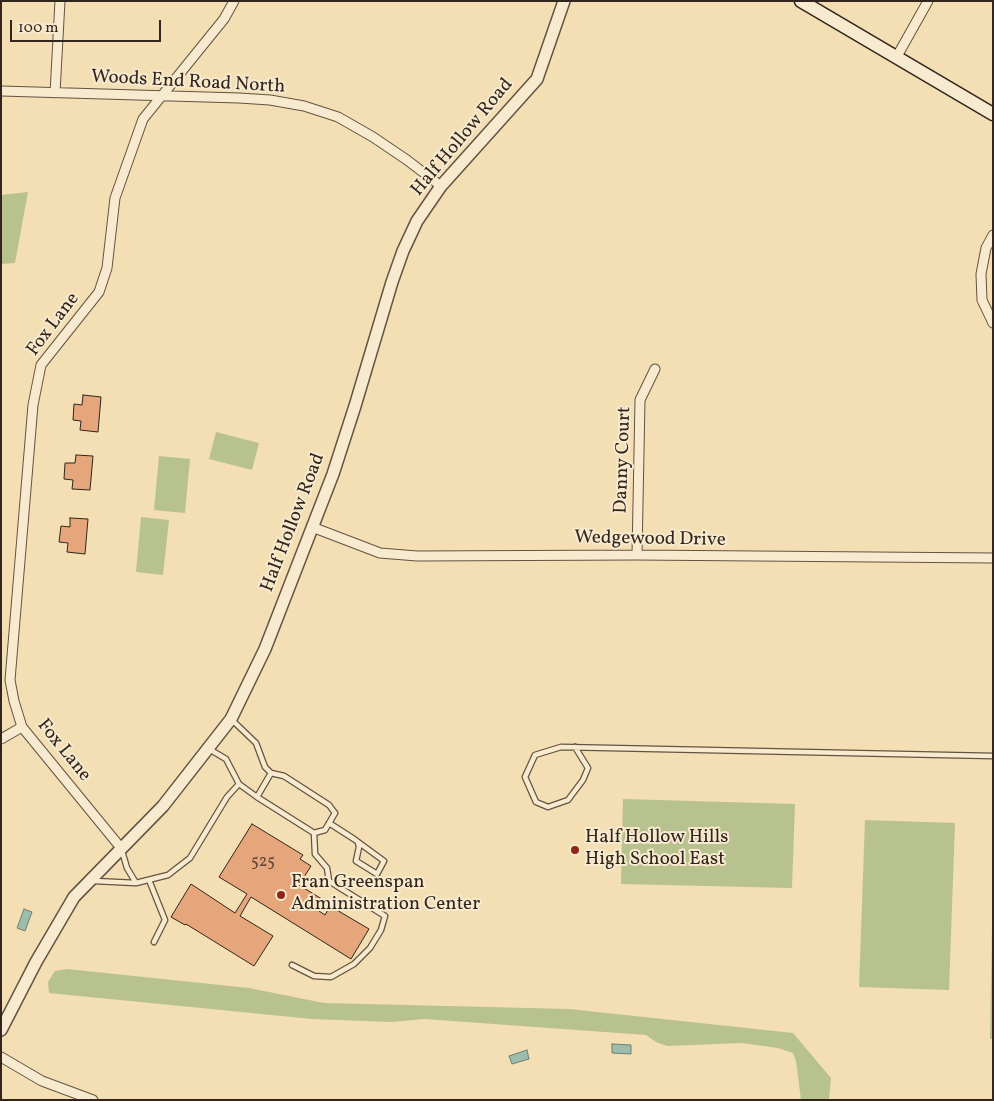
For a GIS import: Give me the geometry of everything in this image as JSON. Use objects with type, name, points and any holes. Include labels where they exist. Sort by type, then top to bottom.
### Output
[{"type":"main road","points":[[801,1],[993,114]]},
{"type":"street","points":[[55,93],[60,1]]},
{"type":"street","name":"Fox Lane","points":[[121,848],[22,727],[14,701],[10,680],[33,405],[41,365],[99,292],[107,268],[115,198],[143,119],[224,19],[234,1]]},
{"type":"street","name":"Half Hollow Road","points":[[1,1030],[36,962],[74,897],[163,806],[231,719],[265,649],[332,474],[403,251],[417,221],[440,186],[537,78],[564,1]]},
{"type":"street","points":[[896,58],[928,1]]},
{"type":"street","name":"Woods End Road North","points":[[1,91],[270,100],[304,106],[338,117],[373,137],[407,160],[440,186]]},
{"type":"street","points":[[993,235],[986,248],[981,274],[982,300],[993,323]]},
{"type":"street","name":"Danny Court","points":[[638,555],[640,400],[656,369]]},
{"type":"street","name":"Wedgewood Drive","points":[[312,527],[380,553],[417,556],[638,555],[993,558]]},
{"type":"street","points":[[1,739],[22,727]]},
{"type":"street","points":[[1,1058],[42,1082],[93,1100]]},
{"type":"lane","points":[[208,748],[226,759],[239,784],[257,797],[314,833],[325,830],[335,813],[329,805],[284,776],[271,773],[265,767],[256,743],[231,719]]},
{"type":"lane","points":[[576,748],[588,768],[583,780],[568,800],[548,807],[536,802],[525,777],[535,755],[561,747],[992,757]]},
{"type":"lane","points":[[257,797],[271,773]]},
{"type":"lane","points":[[90,881],[136,883],[168,876],[190,858],[227,796],[239,784]]},
{"type":"lane","points":[[329,823],[358,842],[384,861],[376,874],[356,861],[359,847],[358,842]]},
{"type":"lane","points":[[292,965],[314,976],[331,977],[354,964],[370,948],[381,930],[385,916],[329,881],[327,868],[315,854],[314,833]]},
{"type":"lane","points":[[121,848],[127,868],[136,883]]},
{"type":"lane","points":[[149,880],[165,920],[154,942]]},
{"type":"green space","points":[[28,192],[15,263],[1,264],[1,195]]},
{"type":"green space","points":[[216,432],[259,443],[252,470],[209,459]]},
{"type":"green space","points":[[159,456],[190,459],[185,513],[154,510]]},
{"type":"green space","points":[[141,517],[169,520],[163,575],[136,572]]},
{"type":"green space","points":[[623,799],[795,804],[792,888],[621,884]]},
{"type":"green space","points":[[865,820],[955,823],[949,990],[859,987]]},
{"type":"green space","points":[[992,925],[993,1039],[990,1039]]},
{"type":"green space","points":[[67,969],[249,988],[324,1003],[569,1009],[793,1033],[831,1078],[829,1100],[801,1100],[796,1061],[793,1053],[778,1048],[742,1043],[667,1046],[656,1042],[646,1035],[424,1019],[392,1022],[312,1019],[49,993],[48,982],[55,971]]},
{"type":"shaded area","points":[[24,909],[32,912],[25,931],[17,928]]},
{"type":"shaded area","points":[[612,1044],[631,1045],[631,1054],[612,1053]]},
{"type":"shaded area","points":[[527,1050],[529,1059],[512,1064],[509,1056]]},
{"type":"building","points":[[83,395],[101,397],[98,432],[80,430],[81,421],[73,420],[74,404],[82,405]]},
{"type":"building","points":[[76,455],[93,456],[90,490],[72,489],[73,480],[64,479],[65,463],[75,463]]},
{"type":"building","points":[[70,518],[88,519],[85,554],[67,552],[68,543],[59,542],[61,526],[70,527]]},
{"type":"building","name":"Fran Greenspan Administration Center","points":[[252,824],[303,855],[300,859],[311,866],[299,885],[325,901],[319,911],[325,915],[330,906],[369,929],[351,959],[251,897],[240,916],[273,936],[254,966],[186,924],[171,917],[191,884],[235,913],[247,894],[219,877]]},
{"type":"place","name":"Half Hollow Hills High School East","points":[[575,850]]},
{"type":"place","name":"Fran Greenspan Administration Center","points":[[281,895]]}]
